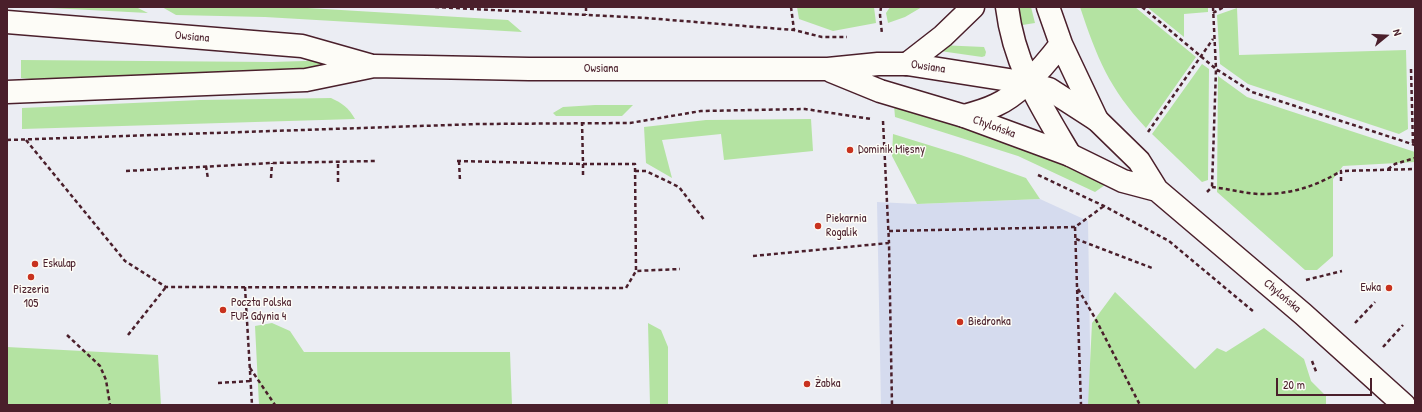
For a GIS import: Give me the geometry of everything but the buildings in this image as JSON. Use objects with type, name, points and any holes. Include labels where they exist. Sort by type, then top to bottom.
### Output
[{"type":"street","points":[[907,64],[944,36],[973,7]]},
{"type":"street","points":[[1007,7],[1012,37],[1028,83],[1070,155]]},
{"type":"street","name":"Chylońska","points":[[1048,7],[1061,44],[1097,120]]},
{"type":"street","name":"Owsiana","points":[[7,22],[302,46],[374,66]]},
{"type":"street","name":"Chylońska","points":[[964,116],[997,105],[1028,83],[1046,64],[1061,44]]},
{"type":"street","name":"Owsiana","points":[[7,92],[306,80],[374,66],[529,69],[828,69],[878,64],[907,64],[1028,83]]},
{"type":"street","name":"Owsiana","points":[[828,69],[880,91],[964,116]]},
{"type":"street","name":"Chylońska","points":[[1028,83],[1049,89],[1097,120],[1139,161],[1158,190],[1303,314],[1404,405]]},
{"type":"street","name":"Chylońska","points":[[964,116],[1070,155],[1124,180],[1158,190]]},
{"type":"path","points":[[435,7],[646,18],[794,30],[822,37],[852,37]]},
{"type":"path","points":[[586,7],[586,15]]},
{"type":"path","points":[[881,7],[880,15],[882,34]]},
{"type":"path","points":[[1142,7],[1216,69],[1252,92],[1414,145],[1411,69]]},
{"type":"path","points":[[1208,192],[1212,187],[1216,69],[1213,7]]},
{"type":"path","points":[[1213,14],[1224,7]]},
{"type":"path","points":[[790,8],[794,30]]},
{"type":"path","points":[[1145,137],[1214,38]]},
{"type":"path","points":[[7,140],[479,124],[582,122],[630,123],[701,111],[805,109],[890,123]]},
{"type":"path","points":[[883,121],[889,232],[892,405]]},
{"type":"path","points":[[582,122],[583,178]]},
{"type":"path","points":[[26,140],[125,261],[166,287],[626,288],[636,271],[635,164],[458,161],[460,181]]},
{"type":"path","points":[[1387,170],[1396,164],[1415,158]]},
{"type":"path","points":[[126,170],[272,163],[376,161]]},
{"type":"path","points":[[338,162],[338,182]]},
{"type":"path","points":[[271,178],[272,163]]},
{"type":"path","points":[[206,166],[208,179]]},
{"type":"path","points":[[1212,187],[1267,194],[1307,188],[1323,182],[1341,171],[1415,169]]},
{"type":"path","points":[[635,171],[646,171],[679,187],[705,221]]},
{"type":"path","points":[[1341,171],[1341,182]]},
{"type":"path","points":[[1034,173],[1104,206],[1169,241],[1259,316]]},
{"type":"path","points":[[889,232],[1075,227],[1104,206]]},
{"type":"path","points":[[1075,227],[1081,405]]},
{"type":"path","points":[[1076,239],[1152,268]]},
{"type":"path","points":[[753,256],[889,243]]},
{"type":"path","points":[[636,271],[680,269]]},
{"type":"path","points":[[1306,280],[1342,271]]},
{"type":"path","points":[[128,335],[166,287]]},
{"type":"path","points":[[245,287],[252,405]]},
{"type":"path","points":[[1077,288],[1095,318],[1140,405]]},
{"type":"path","points":[[1355,323],[1376,302]]},
{"type":"path","points":[[1383,347],[1403,325]]},
{"type":"path","points":[[67,335],[100,366],[106,380],[110,405]]},
{"type":"path","points":[[1311,360],[1317,374]]},
{"type":"path","points":[[250,367],[275,405]]},
{"type":"path","points":[[218,383],[251,381]]},
{"type":"shaded area","points":[[1040,199],[1088,221],[1091,405],[881,405],[877,202],[917,204]]},
{"type":"green space","points":[[31,7],[136,7],[148,13]]},
{"type":"green space","points":[[162,7],[291,7],[508,20],[522,32],[265,17],[176,15]]},
{"type":"green space","points":[[797,7],[874,7],[876,23],[833,31],[799,19]]},
{"type":"green space","points":[[890,7],[922,7],[905,17],[888,23],[886,13]]},
{"type":"green space","points":[[1013,7],[1031,7],[1035,23],[1016,26]]},
{"type":"green space","points":[[1080,7],[1135,7],[1196,57],[1146,128],[1113,86],[1092,42]]},
{"type":"green space","points":[[1147,7],[1208,7],[1208,12],[1184,14],[1184,37]]},
{"type":"green space","points":[[1237,8],[1239,55],[1406,50],[1408,129],[1399,134],[1248,84],[1220,64],[1217,15]]},
{"type":"green space","points":[[939,45],[984,47],[986,52],[985,56],[982,57],[933,50]]},
{"type":"green space","points":[[21,60],[272,62],[337,60],[341,70],[31,79],[21,78]]},
{"type":"green space","points":[[1202,64],[1209,69],[1208,180],[1202,182],[1152,134]]},
{"type":"green space","points":[[1218,76],[1247,97],[1415,152],[1415,162],[1343,166],[1333,179],[1333,256],[1317,270],[1305,270],[1217,192]]},
{"type":"green space","points":[[331,98],[345,106],[355,119],[22,129],[22,108],[200,100]]},
{"type":"green space","points":[[633,105],[622,116],[556,116],[553,113],[563,107]]},
{"type":"green space","points":[[894,105],[948,120],[1002,139],[1054,160],[1105,185],[1095,192],[1018,156],[895,117]]},
{"type":"green space","points":[[811,119],[813,151],[724,160],[721,134],[662,140],[672,178],[646,163],[644,127],[706,120]]},
{"type":"green space","points":[[893,134],[961,155],[1026,178],[1040,199],[917,204],[892,156]]},
{"type":"green space","points":[[1115,292],[1195,369],[1217,348],[1226,352],[1264,328],[1304,359],[1311,381],[1326,396],[1326,405],[1088,405],[1092,323]]},
{"type":"green space","points":[[272,323],[290,331],[304,352],[510,352],[512,405],[259,405],[255,326]]},
{"type":"green space","points":[[648,323],[661,330],[668,347],[668,405],[650,405]]},
{"type":"green space","points":[[7,347],[158,355],[161,405],[7,405]]},
{"type":"place","name":"Dominik Mięsny","points":[[850,150]]},
{"type":"place","name":"Piekarnia Rogalik","points":[[818,226]]},
{"type":"place","name":"Eskulap","points":[[35,264]]},
{"type":"place","name":"Pizzeria 105","points":[[31,277]]},
{"type":"place","name":"Ewka","points":[[1389,288]]},
{"type":"place","name":"Poczta Polska FUP Gdynia 4","points":[[223,310]]},
{"type":"place","name":"Biedronka","points":[[960,322]]},
{"type":"place","name":"Żabka","points":[[807,384]]}]
